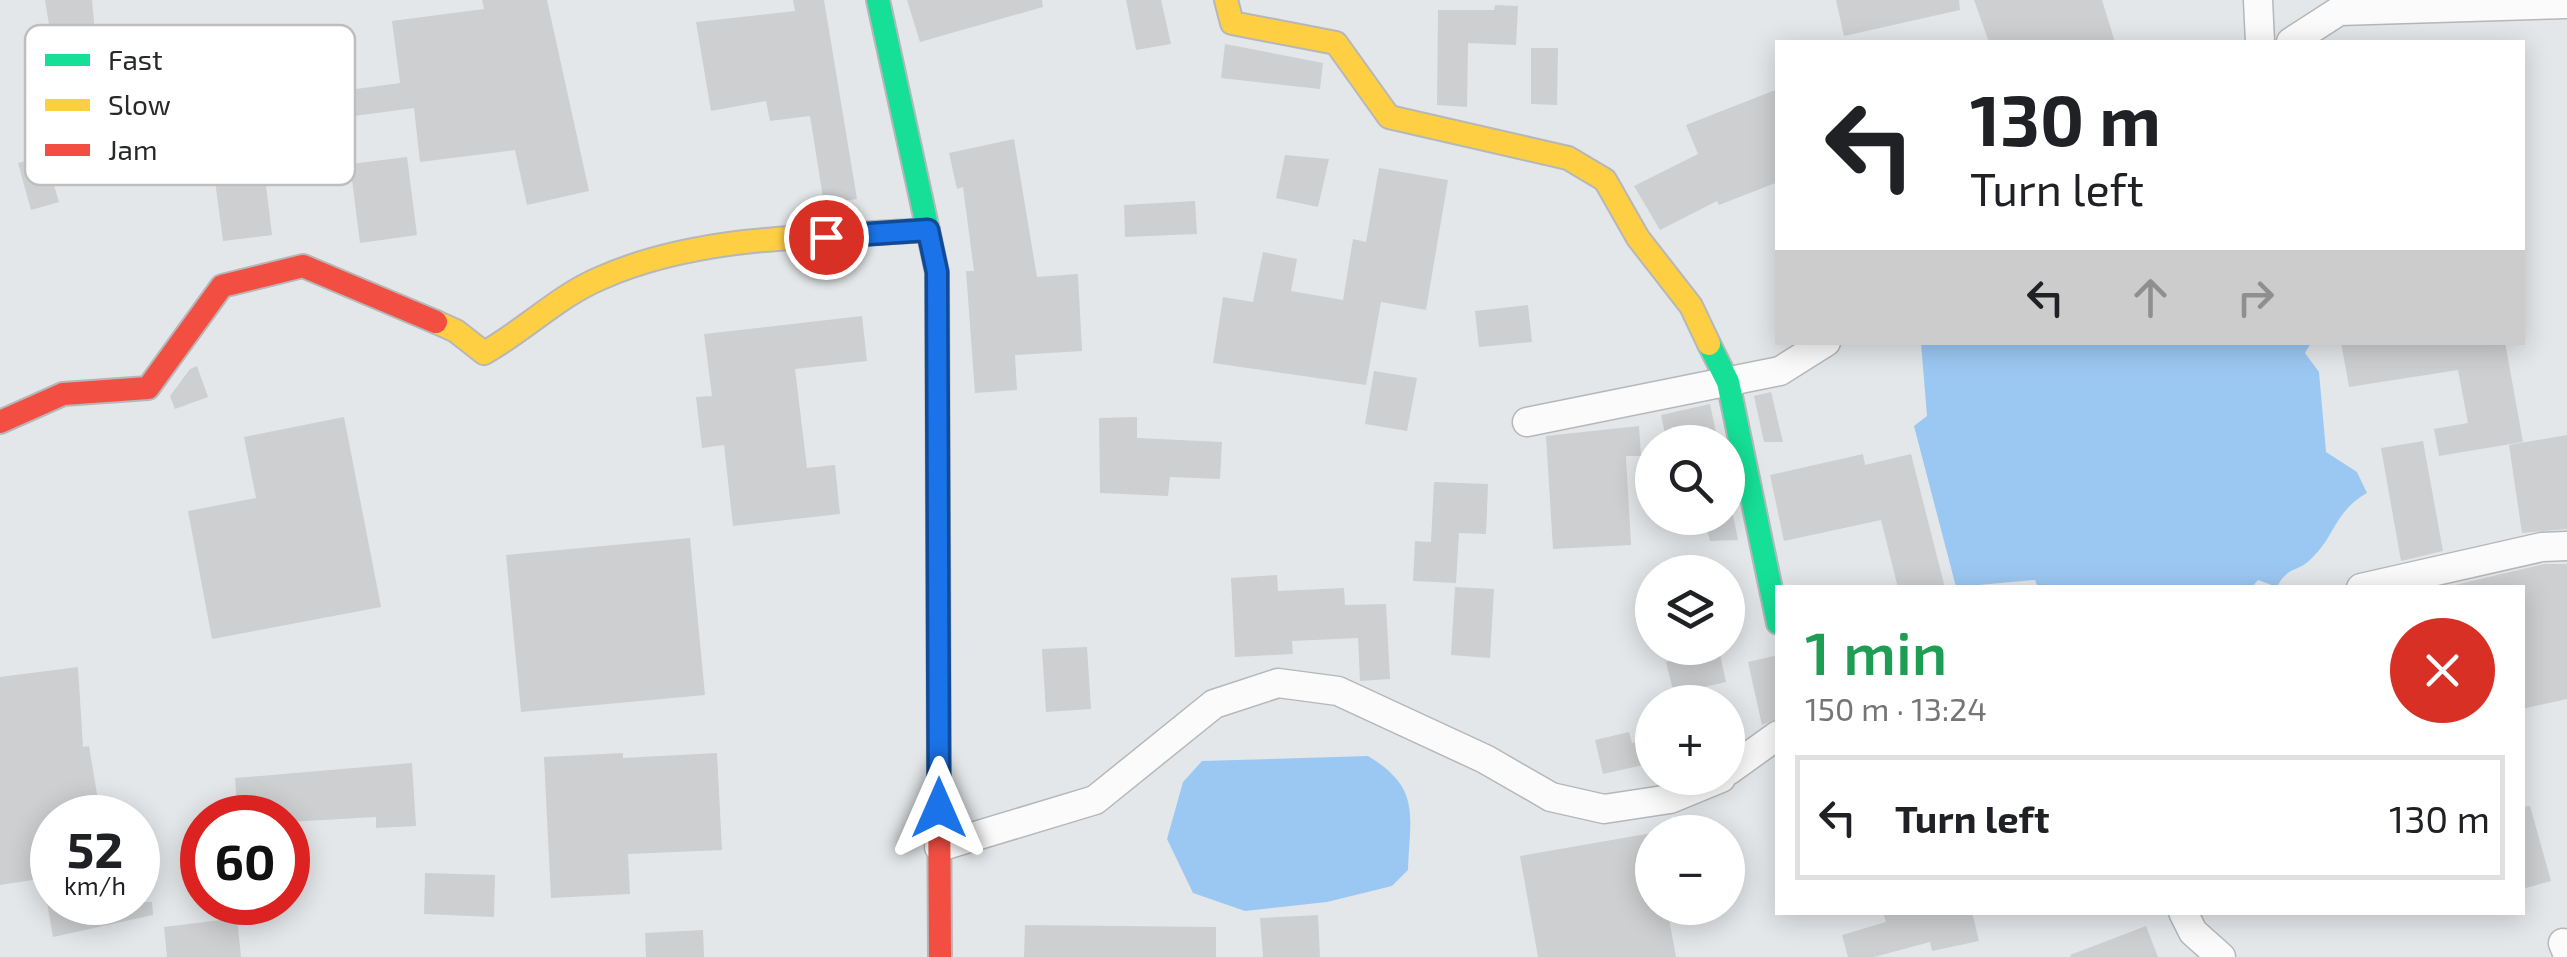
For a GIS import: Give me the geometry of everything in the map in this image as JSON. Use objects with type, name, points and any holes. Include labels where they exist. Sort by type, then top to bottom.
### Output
[{"type":"street","points":[[878,0],[937,272],[940,957]]},
{"type":"street","points":[[1226,0],[1232,24],[1336,43],[1390,117],[1568,158],[1605,180],[1638,238],[1691,306],[1728,382],[1775,609]]},
{"type":"street","points":[[2258,0],[2260,40]]},
{"type":"street","points":[[2294,40],[2339,11],[2550,3]]},
{"type":"street","points":[[0,422],[63,394],[148,388],[222,286],[303,266],[456,331],[484,353],[519,336],[611,272],[792,239],[928,230]]},
{"type":"street","points":[[1527,422],[1780,371],[1821,345]]},
{"type":"street","points":[[2374,585],[2542,547],[2567,546]]},
{"type":"street","points":[[939,846],[1095,800],[1214,704],[1278,683],[1338,691],[1470,752],[1551,797],[1604,809],[1680,795]]},
{"type":"street","points":[[1745,760],[1775,738]]},
{"type":"street","points":[[2184,915],[2193,932],[2221,957]]},
{"type":"water","points":[[1921,345],[2310,345],[2305,353],[2319,372],[2326,452],[2357,472],[2367,493],[2341,516],[2312,558],[2285,575],[2278,585],[2258,580],[2254,585],[2037,585],[2035,580],[1955,585],[1914,426],[1927,416]]},
{"type":"water","points":[[1368,756],[1397,779],[1409,804],[1408,870],[1392,886],[1327,902],[1245,911],[1193,893],[1167,839],[1183,782],[1202,761]]},
{"type":"building","points":[[45,0],[92,0],[94,25],[49,25]]},
{"type":"building","points":[[482,0],[547,0],[589,191],[527,205],[515,150],[420,162],[414,108],[355,116],[355,89],[400,83],[392,21],[484,9]]},
{"type":"building","points":[[793,0],[824,0],[857,199],[824,204],[810,116],[770,121],[766,101],[711,111],[696,22],[795,11]]},
{"type":"building","points":[[907,0],[1042,0],[1043,7],[920,42]]},
{"type":"building","points":[[1126,0],[1161,0],[1171,44],[1136,50]]},
{"type":"building","points":[[1836,0],[1959,0],[1960,10],[1844,36]]},
{"type":"building","points":[[1974,0],[2102,0],[2114,40],[1988,40]]},
{"type":"building","points":[[1495,5],[1518,6],[1516,45],[1468,43],[1467,107],[1437,105],[1438,10],[1494,10]]},
{"type":"building","points":[[1225,44],[1323,63],[1320,89],[1221,78]]},
{"type":"building","points":[[1531,48],[1558,48],[1557,105],[1531,104]]},
{"type":"building","points":[[1775,90],[1775,183],[1719,205],[1717,201],[1660,230],[1634,186],[1698,154],[1686,125]]},
{"type":"building","points":[[1014,139],[1037,277],[1078,274],[1082,351],[1015,355],[1017,390],[975,393],[966,271],[974,271],[963,187],[957,189],[949,153]]},
{"type":"building","points":[[1285,155],[1329,159],[1318,207],[1276,198]]},
{"type":"building","points":[[407,157],[417,235],[360,243],[353,185],[355,163]]},
{"type":"building","points":[[25,161],[25,185],[54,185],[59,202],[31,210],[18,163]]},
{"type":"building","points":[[1379,168],[1448,180],[1426,310],[1381,302],[1366,385],[1213,363],[1223,297],[1253,302],[1263,252],[1297,259],[1291,291],[1343,300],[1353,239],[1366,242]]},
{"type":"building","points":[[216,185],[266,185],[272,235],[223,241]]},
{"type":"building","points":[[1195,201],[1197,234],[1125,237],[1124,205]]},
{"type":"building","points":[[1528,305],[1532,342],[1479,347],[1475,311]]},
{"type":"building","points":[[862,316],[867,361],[795,369],[807,468],[835,465],[840,514],[733,526],[724,445],[702,448],[696,397],[712,396],[704,334]]},
{"type":"building","points":[[2342,345],[2506,345],[2523,442],[2439,456],[2434,429],[2468,423],[2458,370],[2349,387]]},
{"type":"building","points":[[197,366],[208,397],[175,409],[170,396],[190,369]]},
{"type":"building","points":[[1374,371],[1417,378],[1407,431],[1365,424]]},
{"type":"building","points":[[1771,392],[1783,442],[1764,442],[1754,396]]},
{"type":"building","points":[[1710,404],[1714,425],[1663,425],[1661,415]]},
{"type":"building","points":[[344,417],[381,607],[212,639],[188,511],[256,498],[244,437]]},
{"type":"building","points":[[1137,417],[1137,438],[1222,442],[1220,479],[1170,477],[1168,496],[1100,493],[1099,418]]},
{"type":"building","points":[[1635,426],[1635,456],[1626,456],[1631,545],[1553,549],[1546,436]]},
{"type":"building","points":[[2567,435],[2567,529],[2522,533],[2509,445]]},
{"type":"building","points":[[2423,441],[2443,551],[2401,561],[2381,448]]},
{"type":"building","points":[[1863,454],[1865,465],[1911,454],[1944,585],[1897,585],[1881,520],[1784,541],[1770,475]]},
{"type":"building","points":[[1434,482],[1488,484],[1486,534],[1459,533],[1456,583],[1413,581],[1415,541],[1431,542]]},
{"type":"building","points":[[1708,535],[1737,535],[1738,540],[1710,541]]},
{"type":"building","points":[[690,538],[705,695],[521,712],[506,555]]},
{"type":"building","points":[[2544,564],[2567,564],[2567,699],[2525,708],[2525,585],[2455,585]]},
{"type":"building","points":[[1277,575],[1278,591],[1344,588],[1345,605],[1386,604],[1390,679],[1360,681],[1358,638],[1292,641],[1293,654],[1235,657],[1231,578]]},
{"type":"building","points":[[1455,587],[1494,589],[1490,658],[1451,655]]},
{"type":"building","points":[[1087,647],[1091,709],[1046,712],[1042,649]]},
{"type":"building","points":[[1775,656],[1775,719],[1762,725],[1748,662]]},
{"type":"building","points":[[1667,665],[1722,665],[1726,682],[1672,685]]},
{"type":"building","points":[[78,667],[83,747],[89,746],[97,795],[30,795],[30,880],[0,885],[0,677]]},
{"type":"building","points":[[1629,732],[1635,742],[1635,767],[1603,774],[1595,740]]},
{"type":"building","points":[[623,753],[623,758],[717,753],[722,850],[628,854],[630,894],[551,898],[544,757]]},
{"type":"building","points":[[412,763],[416,826],[376,828],[376,817],[310,821],[310,795],[236,795],[235,778]]},
{"type":"building","points":[[2530,806],[2551,881],[2525,888],[2525,807]]},
{"type":"building","points":[[1635,836],[1635,925],[1670,925],[1676,957],[1538,957],[1520,856]]},
{"type":"building","points":[[425,873],[495,875],[494,917],[424,914]]},
{"type":"building","points":[[1318,915],[1320,957],[1263,957],[1260,918]]},
{"type":"building","points":[[1884,915],[1973,915],[1979,941],[1932,951],[1930,942],[1874,957],[1848,957],[1842,935],[1886,922]]},
{"type":"building","points":[[51,925],[108,925],[53,937]]},
{"type":"building","points":[[238,925],[241,957],[167,957],[164,927]]},
{"type":"building","points":[[1025,925],[1216,927],[1216,957],[1024,957]]},
{"type":"building","points":[[2146,926],[2158,957],[2070,955]]},
{"type":"building","points":[[703,930],[704,957],[646,957],[645,933]]},
{"type":"traffic: fast","points":[[878,0],[937,272],[939,778]]},
{"type":"traffic: fast","points":[[1709,344],[1728,382],[1775,609]]},
{"type":"traffic: slow","points":[[1226,0],[1232,23],[1336,43],[1389,117],[1568,158],[1605,180],[1638,238],[1691,306],[1709,344]]},
{"type":"traffic: slow","points":[[436,322],[456,331],[484,353],[585,285],[639,264],[679,253],[762,240],[928,230]]},
{"type":"traffic: jam","points":[[0,422],[63,394],[148,388],[222,286],[303,266],[436,322]]},
{"type":"traffic: jam","points":[[939,778],[940,957]]},
{"type":"route","points":[[826,237],[928,230],[937,272],[939,808]]}]
